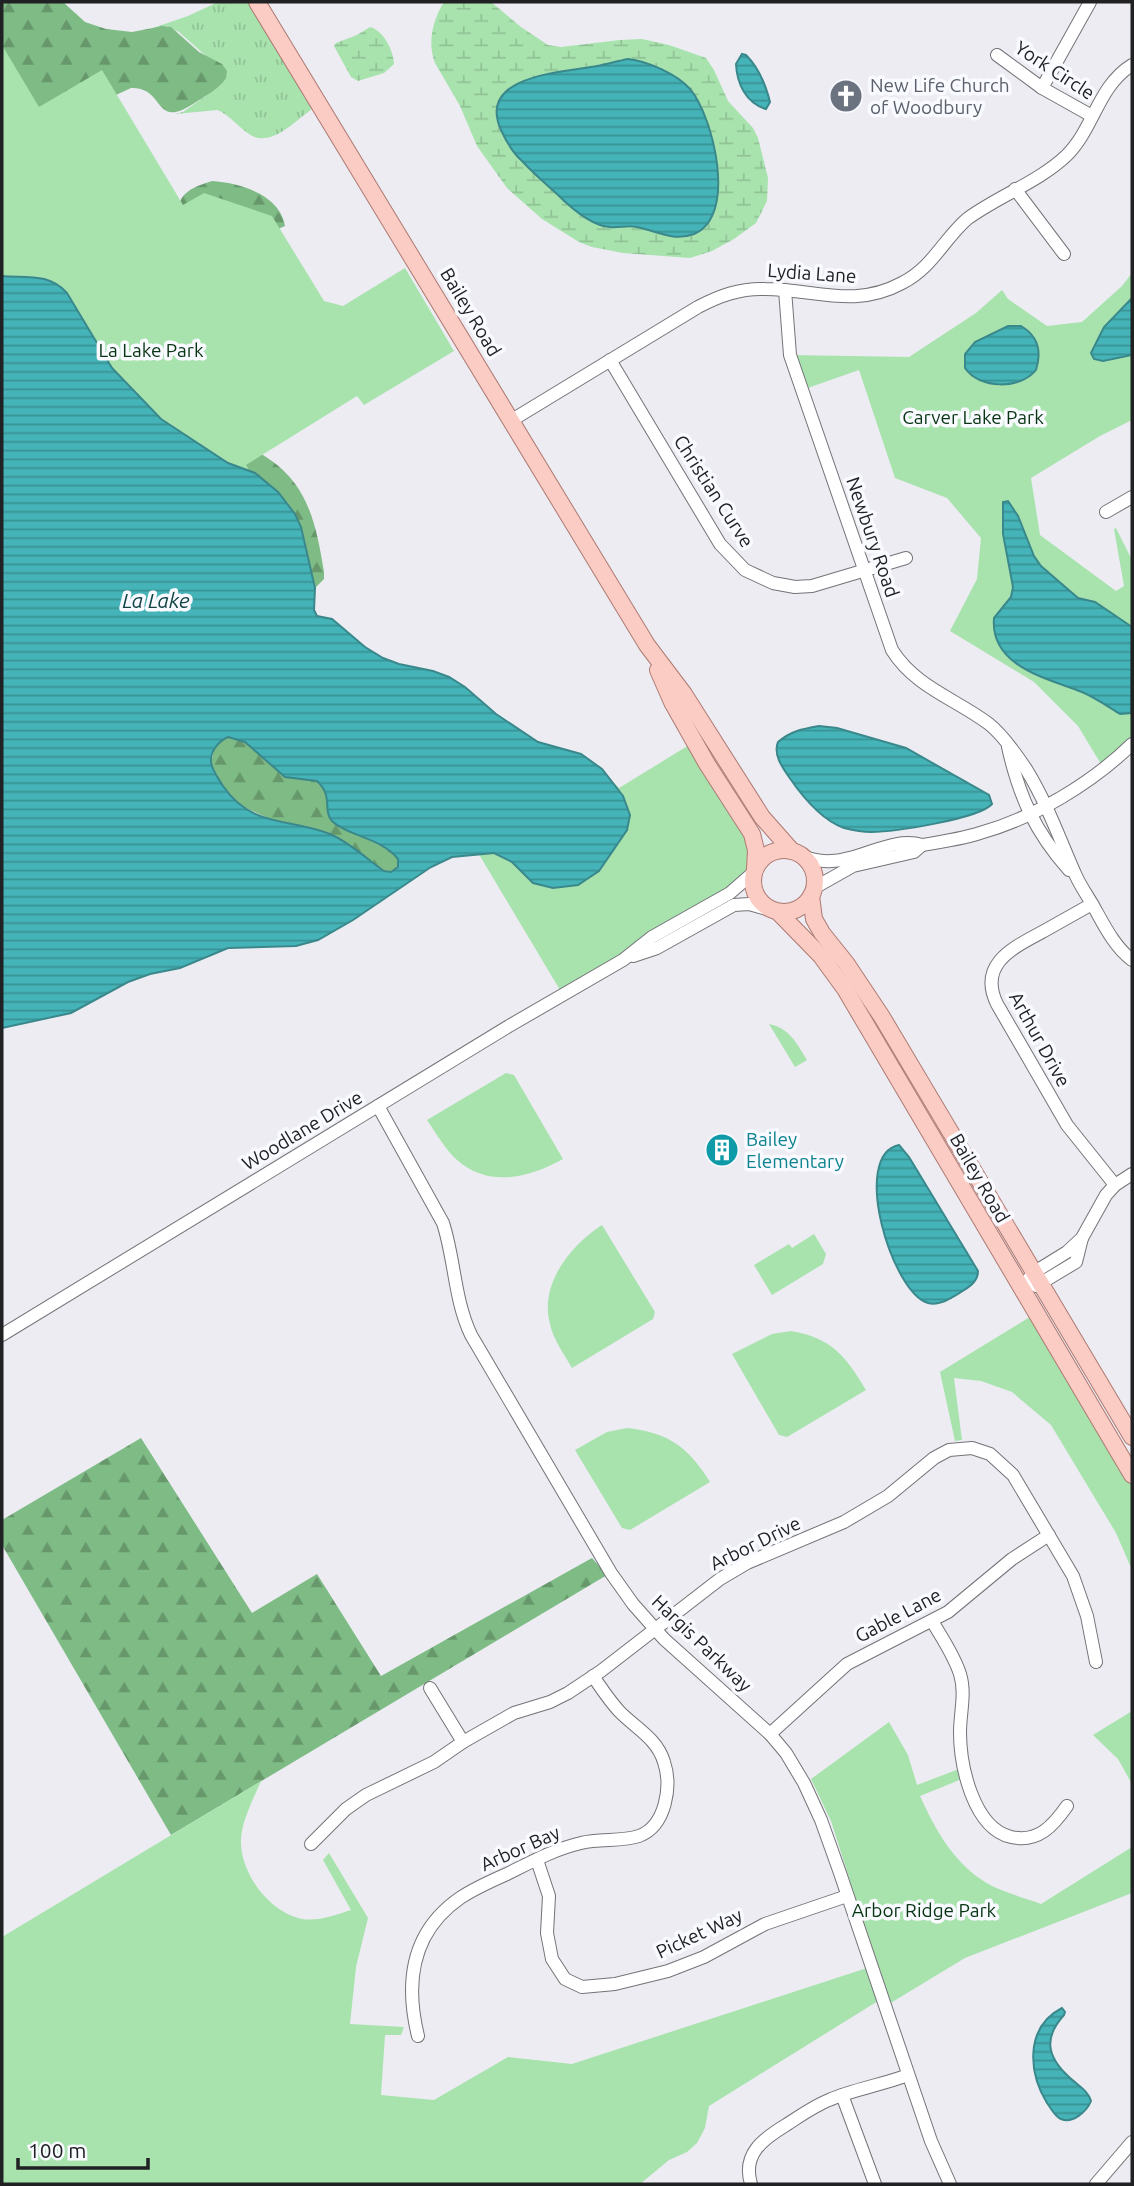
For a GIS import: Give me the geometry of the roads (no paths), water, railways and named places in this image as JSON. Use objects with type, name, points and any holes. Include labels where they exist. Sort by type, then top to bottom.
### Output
[{"type":"main road","name":"Bailey Road","points":[[257,2],[647,645],[684,694],[762,817],[798,853]]},
{"type":"main road","name":"Bailey Road","points":[[647,645],[672,702],[717,781],[752,834],[756,850],[754,870]]},
{"type":"main road","points":[[779,850],[798,853],[814,871],[813,892],[801,908],[794,911],[767,908],[756,896],[753,888],[754,870],[767,854],[779,850]]},
{"type":"main road","name":"Bailey Road","points":[[813,892],[814,919],[822,933],[853,972],[882,1017],[1132,1437]]},
{"type":"main road","name":"Bailey Road","points":[[776,911],[821,956],[845,989],[1132,1475]]},
{"type":"street","points":[[1042,88],[1090,2]]},
{"type":"street","name":"York Circle","points":[[997,55],[1042,88],[1092,116]]},
{"type":"street","name":"Lydia Lane","points":[[512,420],[722,295],[748,289],[785,290],[849,298],[874,294],[910,279],[927,265],[967,219],[1065,157],[1080,137],[1111,81],[1132,65]]},
{"type":"street","points":[[1015,190],[1064,254]]},
{"type":"street","name":"Newbury Road","points":[[785,290],[790,355],[887,638],[899,661],[920,682],[991,725],[1007,743],[1026,768],[1077,879],[1111,937],[1132,960]]},
{"type":"street","name":"Christian Curve","points":[[610,360],[720,544],[745,570],[773,583],[795,587],[823,584],[906,558]]},
{"type":"street","points":[[1106,512],[1132,497]]},
{"type":"street","name":"Newbury Road","points":[[1007,743],[1014,774],[1029,813],[1042,836],[1077,879]]},
{"type":"street","points":[[798,853],[835,861],[895,845],[922,845],[979,833],[1045,806],[1084,784],[1132,744]]},
{"type":"street","points":[[813,892],[853,866],[914,852],[922,845]]},
{"type":"street","name":"Woodlane Drive","points":[[2,1335],[509,1026],[623,960],[652,937],[730,893],[754,870]]},
{"type":"street","name":"Woodlane Drive","points":[[623,960],[657,948],[734,905],[749,904],[776,911]]},
{"type":"street","name":"Arthur Drive","points":[[1092,904],[1006,954],[994,970],[991,984],[995,1000],[1061,1116],[1115,1185]]},
{"type":"street","name":"Hargis Parkway","points":[[378,1107],[443,1223],[457,1301],[471,1335],[611,1573],[654,1629],[770,1734],[796,1768],[813,1800],[931,2141],[950,2184]]},
{"type":"street","points":[[1021,1289],[1076,1262],[1082,1238],[1104,1198],[1115,1185],[1132,1174]]},
{"type":"street","name":"Arbor Drive","points":[[311,1844],[346,1809],[366,1795],[435,1762],[463,1742],[514,1713],[550,1702],[593,1676],[720,1579],[747,1563],[844,1522],[888,1496],[934,1458],[949,1450],[972,1448],[997,1459],[1013,1475],[1073,1576],[1096,1662]]},
{"type":"street","name":"Gable Lane","points":[[770,1734],[847,1664],[932,1622],[968,1598],[1012,1559],[1049,1535]]},
{"type":"street","points":[[932,1622],[960,1673],[963,1693],[961,1749],[969,1785],[984,1819],[1006,1836],[1033,1837],[1049,1828],[1067,1806]]},
{"type":"street","name":"Arbor Bay","points":[[418,2036],[411,1989],[416,1959],[428,1932],[459,1899],[554,1851],[599,1839],[639,1836],[658,1822],[664,1805],[666,1772],[660,1753],[650,1738],[617,1709],[593,1676]]},
{"type":"street","points":[[430,1688],[463,1742]]},
{"type":"street","name":"Picket Way","points":[[537,1860],[549,1896],[548,1942],[552,1959],[565,1979],[582,1987],[624,1982],[668,1971],[704,1957],[765,1924],[847,1896]]},
{"type":"street","points":[[751,2184],[750,2160],[760,2142],[817,2106],[842,2095],[908,2075]]},
{"type":"street","points":[[842,2095],[874,2184]]},
{"type":"street","points":[[1096,2184],[1132,2142]]},
{"type":"water","points":[[742,54],[750,60],[764,83],[770,102],[766,109],[748,97],[738,79],[736,64]]},
{"type":"water","points":[[628,59],[644,62],[678,78],[699,102],[707,121],[717,165],[718,187],[715,208],[707,224],[694,234],[679,237],[634,226],[603,226],[588,220],[519,158],[501,130],[497,112],[501,98],[512,87],[546,74]]},
{"type":"water","name":"La Lake","points":[[2,276],[45,279],[60,287],[67,293],[112,368],[161,419],[228,463],[255,473],[278,492],[295,514],[301,527],[315,588],[314,610],[317,616],[332,619],[365,647],[383,658],[449,677],[496,714],[538,742],[581,754],[602,769],[623,796],[630,815],[627,830],[599,871],[578,885],[553,888],[533,883],[512,862],[494,853],[452,857],[431,867],[353,920],[318,940],[296,946],[228,948],[180,968],[128,982],[71,1013],[2,1028]],"holes":[[[228,737],[245,742],[285,777],[317,781],[325,792],[332,821],[391,852],[398,859],[398,867],[391,872],[384,871],[337,837],[315,829],[272,820],[246,809],[223,786],[216,775],[211,758],[216,747]]]},
{"type":"water","points":[[1132,298],[1132,355],[1103,361],[1094,359],[1091,353],[1104,327]]},
{"type":"water","points":[[1008,326],[1021,326],[1035,339],[1039,357],[1036,370],[1029,377],[1010,384],[989,383],[971,375],[965,368],[965,354],[975,342]]},
{"type":"water","points":[[1008,501],[1018,516],[1034,556],[1041,566],[1078,598],[1095,602],[1132,627],[1131,713],[1120,714],[1087,694],[1023,668],[1001,648],[995,634],[994,618],[1011,597],[1013,587],[1003,534],[1003,502]]},
{"type":"water","points":[[819,726],[837,728],[906,748],[989,795],[992,804],[971,815],[935,824],[865,832],[844,828],[813,807],[777,756],[778,742],[802,729]]},
{"type":"water","points":[[899,1145],[978,1271],[971,1285],[940,1303],[928,1303],[914,1294],[901,1276],[882,1224],[877,1197],[878,1172],[885,1154]]},
{"type":"water","points":[[1062,2008],[1064,2015],[1051,2039],[1052,2054],[1061,2069],[1085,2091],[1091,2101],[1079,2116],[1070,2120],[1061,2119],[1047,2103],[1036,2078],[1034,2064],[1036,2038],[1041,2026]]},
{"type":"place","name":"New Life Church of Woodbury","points":[[846,96]]},
{"type":"place","name":"Bailey Elementary","points":[[722,1150]]},
{"type":"park label","name":"La Lake Park","points":[[151,350]]},
{"type":"park label","name":"Carver Lake Park","points":[[973,417]]},
{"type":"park label","name":"Arbor Ridge Park","points":[[924,1910]]}]
